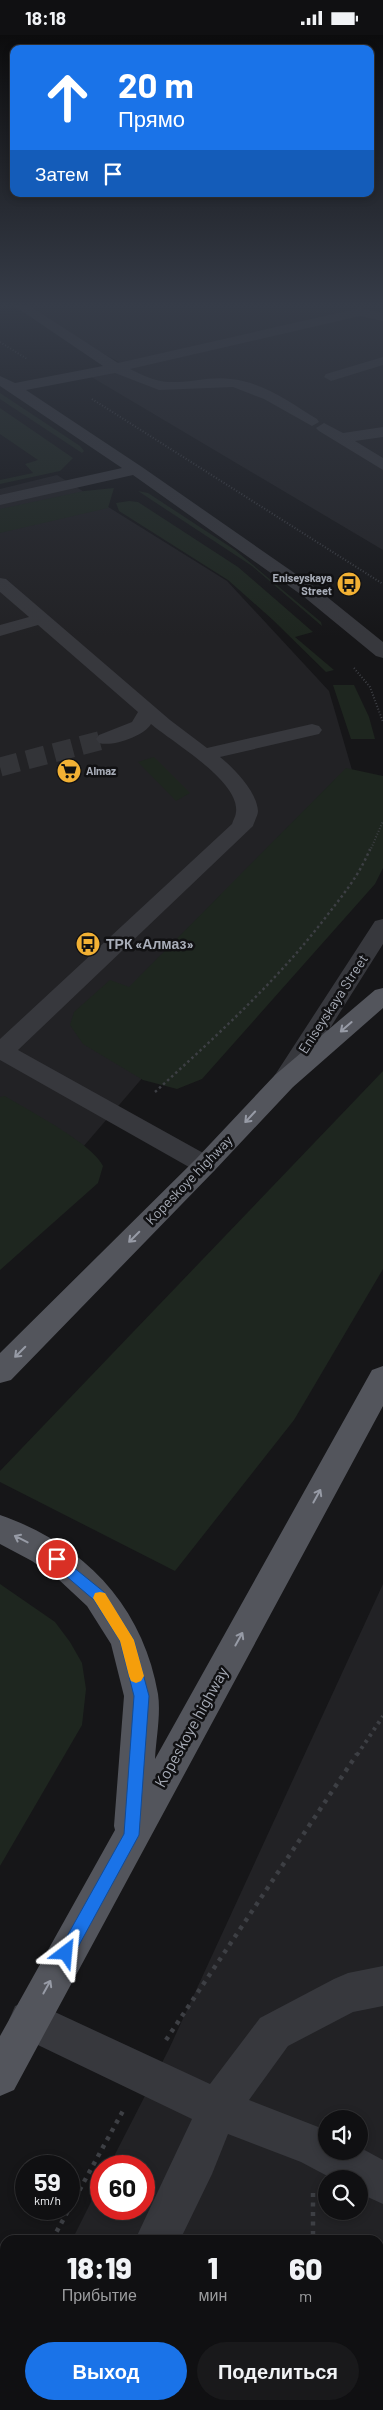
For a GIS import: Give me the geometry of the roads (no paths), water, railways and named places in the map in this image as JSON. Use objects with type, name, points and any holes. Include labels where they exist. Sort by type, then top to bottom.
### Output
[{"type":"main road","name":"Kopeskoye highway","points":[[0,1372],[205,1165],[284,1081],[383,995]]},
{"type":"main road","name":"Kopeskoye highway","points":[[0,2076],[29,2020],[383,1378]]},
{"type":"main road","points":[[0,1528],[44,1551],[69,1569],[99,1596],[127,1640],[142,1696],[131,1835]]},
{"type":"street","points":[[51,414],[136,470],[313,594],[383,651]]},
{"type":"street","points":[[297,414],[342,438],[383,465]]},
{"type":"street","points":[[342,438],[383,432]]},
{"type":"street","points":[[0,500],[136,470]]},
{"type":"street","points":[[0,583],[148,712],[225,771],[239,789],[247,811],[242,826],[1,1051],[205,1165]]},
{"type":"street","points":[[0,631],[41,619]]},
{"type":"street","points":[[106,739],[140,726],[148,712]]},
{"type":"street","points":[[203,755],[312,730]]},
{"type":"street","name":"Eniseyskaya Street","points":[[284,1081],[383,926]]},
{"type":"street","points":[[160,2235],[197,2159],[217,2109],[274,2032],[348,1993],[383,1986]]},
{"type":"street","points":[[29,2020],[217,2109],[313,2145],[383,2183]]},
{"type":"tunnel","points":[[0,767],[106,739]]},
{"type":"place","name":"Eniseyskaya Street","points":[[349,584]]},
{"type":"place","name":"Almaz","points":[[69,771]]},
{"type":"place","name":"ТРК «Алмаз»","points":[[88,944]]}]
